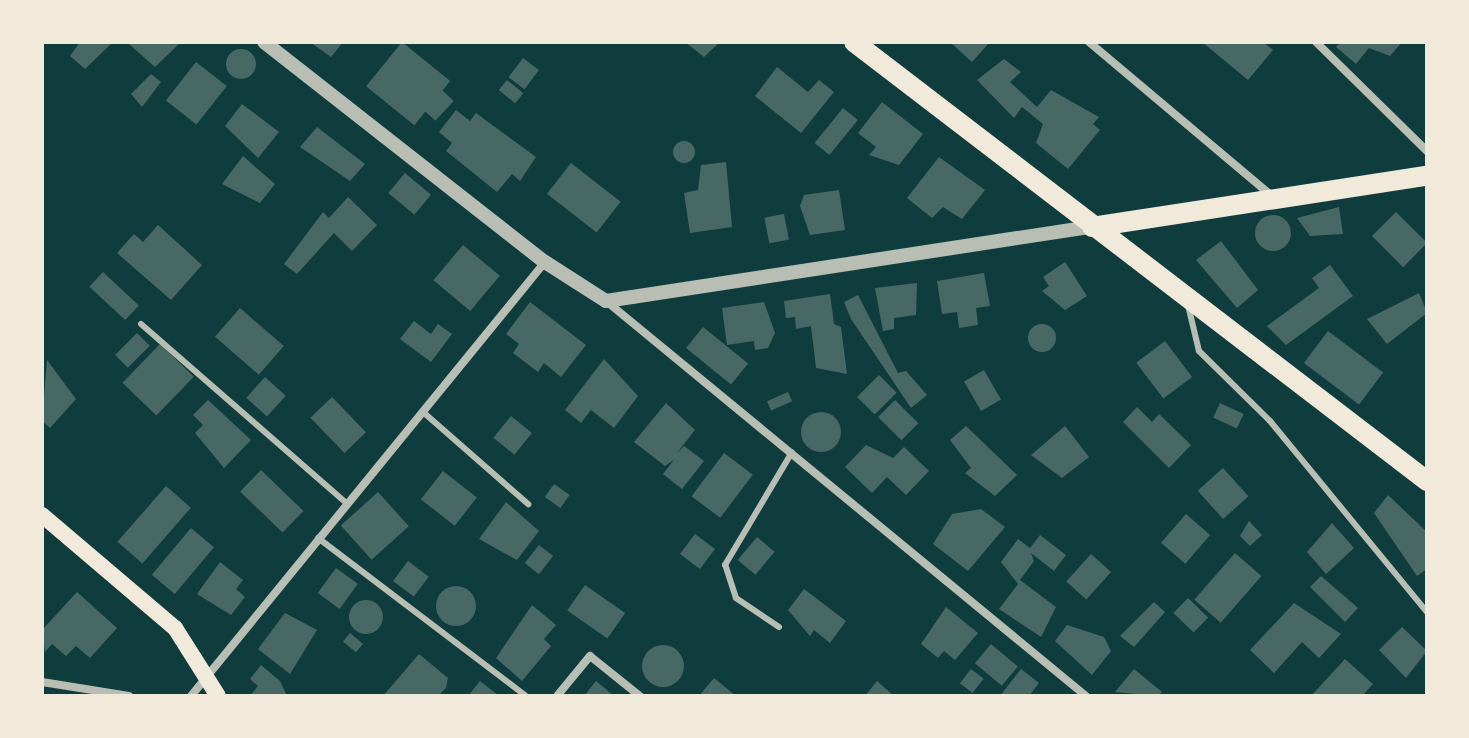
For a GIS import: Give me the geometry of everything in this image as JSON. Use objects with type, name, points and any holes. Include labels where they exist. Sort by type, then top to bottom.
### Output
[{"type":"main road","points":[[854,42],[1187,302],[1427,481]]},
{"type":"main road","points":[[1092,227],[1427,176]]},
{"type":"main road","points":[[42,515],[175,628],[218,696]]},
{"type":"street","points":[[264,42],[545,262],[606,301],[1086,696]]},
{"type":"street","points":[[1089,42],[1274,198]]},
{"type":"street","points":[[1316,42],[1427,151]]},
{"type":"street","points":[[606,301],[1092,227]]},
{"type":"street","points":[[191,696],[209,681],[344,501],[423,412],[545,262]]},
{"type":"street","points":[[557,696],[590,656],[640,696]]},
{"type":"street","points":[[42,682],[129,696]]},
{"type":"lane","points":[[1187,302],[1199,351],[1270,421],[1427,612]]},
{"type":"lane","points":[[141,324],[344,501]]},
{"type":"lane","points":[[423,412],[528,504]]},
{"type":"lane","points":[[779,627],[736,598],[725,565],[792,452]]},
{"type":"lane","points":[[318,538],[526,696]]},
{"type":"building","points":[[80,42],[113,42],[85,69],[70,56]]},
{"type":"building","points":[[130,42],[181,42],[155,67],[129,44]]},
{"type":"building","points":[[310,42],[343,42],[331,57]]},
{"type":"building","points":[[402,42],[450,81],[414,125],[366,86]]},
{"type":"building","points":[[685,42],[720,42],[704,57]]},
{"type":"building","points":[[950,42],[990,42],[972,62]]},
{"type":"building","points":[[1202,42],[1263,42],[1273,50],[1248,80]]},
{"type":"building","points":[[1341,42],[1402,42],[1390,56],[1369,48],[1356,64],[1336,47]]},
{"type":"building","points":[[241,49],[252,53],[256,64],[252,75],[241,79],[230,75],[226,64],[230,53]]},
{"type":"building","points":[[523,58],[539,70],[525,89],[509,77]]},
{"type":"building","points":[[1004,59],[1021,72],[1010,82],[1037,107],[1051,90],[1099,117],[1093,124],[1100,130],[1068,169],[1036,143],[1043,124],[1022,107],[1014,118],[977,80]]},
{"type":"building","points":[[196,62],[227,86],[197,125],[166,101]]},
{"type":"building","points":[[777,67],[808,92],[819,80],[834,92],[801,133],[755,96]]},
{"type":"building","points":[[151,74],[161,82],[142,107],[131,94]]},
{"type":"building","points":[[507,80],[523,93],[515,103],[499,90]]},
{"type":"building","points":[[442,90],[454,101],[435,121],[424,110]]},
{"type":"building","points":[[882,102],[923,134],[899,165],[869,155],[876,147],[858,133]]},
{"type":"building","points":[[242,104],[279,132],[258,158],[225,126]]},
{"type":"building","points":[[843,108],[858,120],[829,155],[815,143]]},
{"type":"building","points":[[456,110],[470,121],[476,113],[536,157],[520,181],[512,174],[497,192],[446,151],[452,143],[439,132]]},
{"type":"building","points":[[317,127],[365,164],[350,181],[300,147]]},
{"type":"building","points":[[684,141],[692,144],[695,152],[692,160],[684,163],[676,160],[673,152],[676,144]]},
{"type":"building","points":[[243,156],[275,184],[260,203],[222,184]]},
{"type":"building","points":[[939,157],[985,190],[962,219],[943,207],[932,218],[907,198]]},
{"type":"building","points":[[726,162],[732,227],[690,233],[684,193],[698,190],[701,165]]},
{"type":"building","points":[[571,163],[621,202],[597,233],[547,194]]},
{"type":"building","points":[[405,173],[431,195],[414,215],[388,193]]},
{"type":"building","points":[[839,190],[845,230],[810,235],[800,206],[804,195]]},
{"type":"building","points":[[348,197],[377,225],[352,251],[334,233],[297,274],[284,264],[323,212],[329,218]]},
{"type":"building","points":[[1339,207],[1343,234],[1310,236],[1297,218]]},
{"type":"building","points":[[1396,212],[1427,243],[1403,267],[1372,236]]},
{"type":"building","points":[[784,214],[789,240],[769,243],[764,218]]},
{"type":"building","points":[[1273,215],[1286,220],[1291,233],[1286,246],[1273,251],[1260,246],[1255,233],[1260,220]]},
{"type":"building","points":[[158,225],[202,265],[171,300],[117,253],[134,234],[143,242]]},
{"type":"building","points":[[1221,241],[1258,290],[1237,308],[1196,260]]},
{"type":"building","points":[[463,245],[500,276],[470,311],[433,280]]},
{"type":"building","points":[[1065,262],[1087,296],[1065,310],[1042,291],[1049,286],[1043,277]]},
{"type":"building","points":[[1330,265],[1353,296],[1286,345],[1267,326],[1319,288],[1312,278]]},
{"type":"building","points":[[103,272],[139,305],[125,320],[89,287]]},
{"type":"building","points":[[984,273],[990,306],[976,308],[978,325],[959,328],[957,312],[942,314],[937,281]]},
{"type":"building","points":[[917,283],[916,315],[894,318],[894,329],[883,331],[875,288]]},
{"type":"building","points":[[1419,293],[1427,313],[1387,344],[1367,319]]},
{"type":"building","points":[[830,294],[834,324],[841,327],[847,374],[816,368],[811,326],[796,329],[795,317],[786,318],[784,301]]},
{"type":"building","points":[[858,295],[898,373],[906,371],[927,395],[911,408],[851,319],[844,302]]},
{"type":"building","points":[[530,302],[586,345],[561,377],[544,363],[538,372],[513,353],[519,344],[506,334]]},
{"type":"building","points":[[764,302],[775,333],[768,348],[755,350],[754,341],[727,345],[722,308]]},
{"type":"building","points":[[240,308],[284,346],[259,375],[215,337]]},
{"type":"building","points":[[414,321],[431,334],[438,324],[452,334],[431,362],[400,339]]},
{"type":"building","points":[[1042,324],[1052,328],[1056,338],[1052,348],[1042,352],[1032,348],[1028,338],[1032,328]]},
{"type":"building","points":[[703,327],[748,364],[731,384],[686,348]]},
{"type":"building","points":[[1328,331],[1383,373],[1359,404],[1304,363]]},
{"type":"building","points":[[137,333],[150,346],[128,368],[115,355]]},
{"type":"building","points":[[1165,341],[1192,377],[1163,399],[1136,363]]},
{"type":"building","points":[[160,344],[194,377],[156,415],[122,383]]},
{"type":"building","points":[[604,359],[638,396],[614,428],[591,410],[581,423],[565,410]]},
{"type":"building","points":[[47,360],[76,399],[50,428],[42,421]]},
{"type":"building","points":[[984,370],[1001,399],[981,411],[964,382]]},
{"type":"building","points":[[879,375],[897,393],[875,415],[857,397]]},
{"type":"building","points":[[265,377],[286,396],[267,417],[246,398]]},
{"type":"building","points":[[788,392],[792,401],[771,410],[767,401]]},
{"type":"building","points":[[332,397],[366,432],[344,453],[310,418]]},
{"type":"building","points":[[208,400],[251,440],[224,468],[195,433],[203,425],[193,415]]},
{"type":"building","points":[[895,400],[918,423],[901,440],[878,417]]},
{"type":"building","points":[[666,403],[695,430],[677,453],[684,446],[704,461],[682,489],[663,474],[674,460],[665,466],[634,442]]},
{"type":"building","points":[[1220,403],[1244,414],[1237,428],[1213,418]]},
{"type":"building","points":[[1137,407],[1152,422],[1159,414],[1191,445],[1169,468],[1123,422]]},
{"type":"building","points":[[821,412],[835,418],[841,432],[835,446],[821,452],[807,446],[801,432],[807,418]]},
{"type":"building","points":[[511,416],[532,433],[514,455],[493,438]]},
{"type":"building","points":[[966,426],[1017,475],[995,496],[965,473],[971,468],[950,440]]},
{"type":"building","points":[[1065,426],[1089,457],[1062,478],[1031,455]]},
{"type":"building","points":[[866,445],[893,458],[904,447],[929,471],[906,495],[887,477],[872,493],[845,467]]},
{"type":"building","points":[[724,453],[753,475],[720,518],[692,496]]},
{"type":"building","points":[[1223,468],[1248,496],[1223,519],[1198,491]]},
{"type":"building","points":[[261,470],[303,511],[283,533],[240,492]]},
{"type":"building","points":[[443,471],[477,497],[455,526],[421,499]]},
{"type":"building","points":[[554,484],[570,495],[560,508],[545,497]]},
{"type":"building","points":[[166,486],[191,508],[142,563],[117,542]]},
{"type":"building","points":[[378,492],[409,526],[372,560],[341,525]]},
{"type":"building","points":[[1388,495],[1427,532],[1427,569],[1417,576],[1374,513]]},
{"type":"building","points":[[506,502],[539,531],[517,560],[479,539]]},
{"type":"building","points":[[981,509],[1005,527],[968,571],[933,544],[952,514]]},
{"type":"building","points":[[1186,514],[1210,535],[1185,564],[1161,543]]},
{"type":"building","points":[[1249,521],[1262,535],[1250,546],[1240,536]]},
{"type":"building","points":[[1332,523],[1354,548],[1326,574],[1307,552]]},
{"type":"building","points":[[191,528],[214,547],[175,594],[152,575]]},
{"type":"building","points":[[695,534],[715,549],[700,569],[680,554]]},
{"type":"building","points":[[1040,535],[1066,555],[1054,571],[1031,553],[1034,561],[1020,580],[1056,607],[1041,637],[999,609],[1018,584],[1001,562],[1018,539],[1030,548]]},
{"type":"building","points":[[757,537],[775,552],[755,575],[738,560]]},
{"type":"building","points":[[539,545],[553,556],[539,574],[525,563]]},
{"type":"building","points":[[1235,553],[1261,576],[1221,623],[1194,600]]},
{"type":"building","points":[[1091,554],[1111,572],[1086,600],[1066,581]]},
{"type":"building","points":[[408,561],[429,577],[414,597],[393,581]]},
{"type":"building","points":[[220,562],[243,580],[236,589],[245,597],[231,615],[197,594]]},
{"type":"building","points":[[336,568],[358,584],[340,609],[318,593]]},
{"type":"building","points":[[1321,576],[1358,608],[1345,622],[1310,587]]},
{"type":"building","points":[[585,585],[625,613],[607,638],[567,610]]},
{"type":"building","points":[[456,586],[470,592],[476,606],[470,620],[456,626],[442,620],[436,606],[442,592]]},
{"type":"building","points":[[804,589],[846,621],[830,643],[814,630],[810,636],[788,610]]},
{"type":"building","points":[[77,592],[117,628],[90,658],[76,646],[66,656],[52,644],[45,652],[42,630]]},
{"type":"building","points":[[1188,598],[1208,617],[1194,633],[1173,613]]},
{"type":"building","points":[[366,600],[378,605],[383,617],[378,629],[366,634],[354,629],[349,617],[354,605]]},
{"type":"building","points":[[1154,602],[1165,612],[1134,647],[1120,636]]},
{"type":"building","points":[[1294,603],[1341,634],[1319,658],[1302,642],[1274,673],[1250,650]]},
{"type":"building","points":[[532,605],[556,625],[544,639],[551,646],[522,681],[496,658]]},
{"type":"building","points":[[946,607],[978,633],[955,660],[944,651],[938,658],[921,644]]},
{"type":"building","points":[[285,613],[317,630],[290,674],[258,649]]},
{"type":"building","points":[[1067,625],[1104,637],[1111,651],[1092,675],[1055,641]]},
{"type":"building","points":[[1402,627],[1427,651],[1406,678],[1379,650]]},
{"type":"building","points":[[350,633],[363,644],[356,652],[343,641]]},
{"type":"building","points":[[991,644],[1018,666],[1002,686],[975,663]]},
{"type":"building","points":[[663,645],[678,651],[684,666],[678,681],[663,687],[648,681],[642,666],[648,651]]},
{"type":"building","points":[[419,654],[448,678],[446,688],[438,696],[383,696]]},
{"type":"building","points":[[1345,659],[1373,684],[1362,696],[1311,696]]},
{"type":"building","points":[[261,665],[280,681],[287,696],[250,696],[258,686],[250,679]]},
{"type":"building","points":[[971,669],[984,679],[973,693],[960,683]]},
{"type":"building","points":[[1021,669],[1039,683],[1029,696],[1000,696]]},
{"type":"building","points":[[1134,669],[1162,692],[1158,696],[1115,692]]},
{"type":"building","points":[[714,678],[736,696],[699,696]]},
{"type":"building","points":[[480,681],[499,696],[468,696]]},
{"type":"building","points":[[596,681],[614,696],[584,696]]},
{"type":"building","points":[[877,681],[894,696],[865,696]]}]
